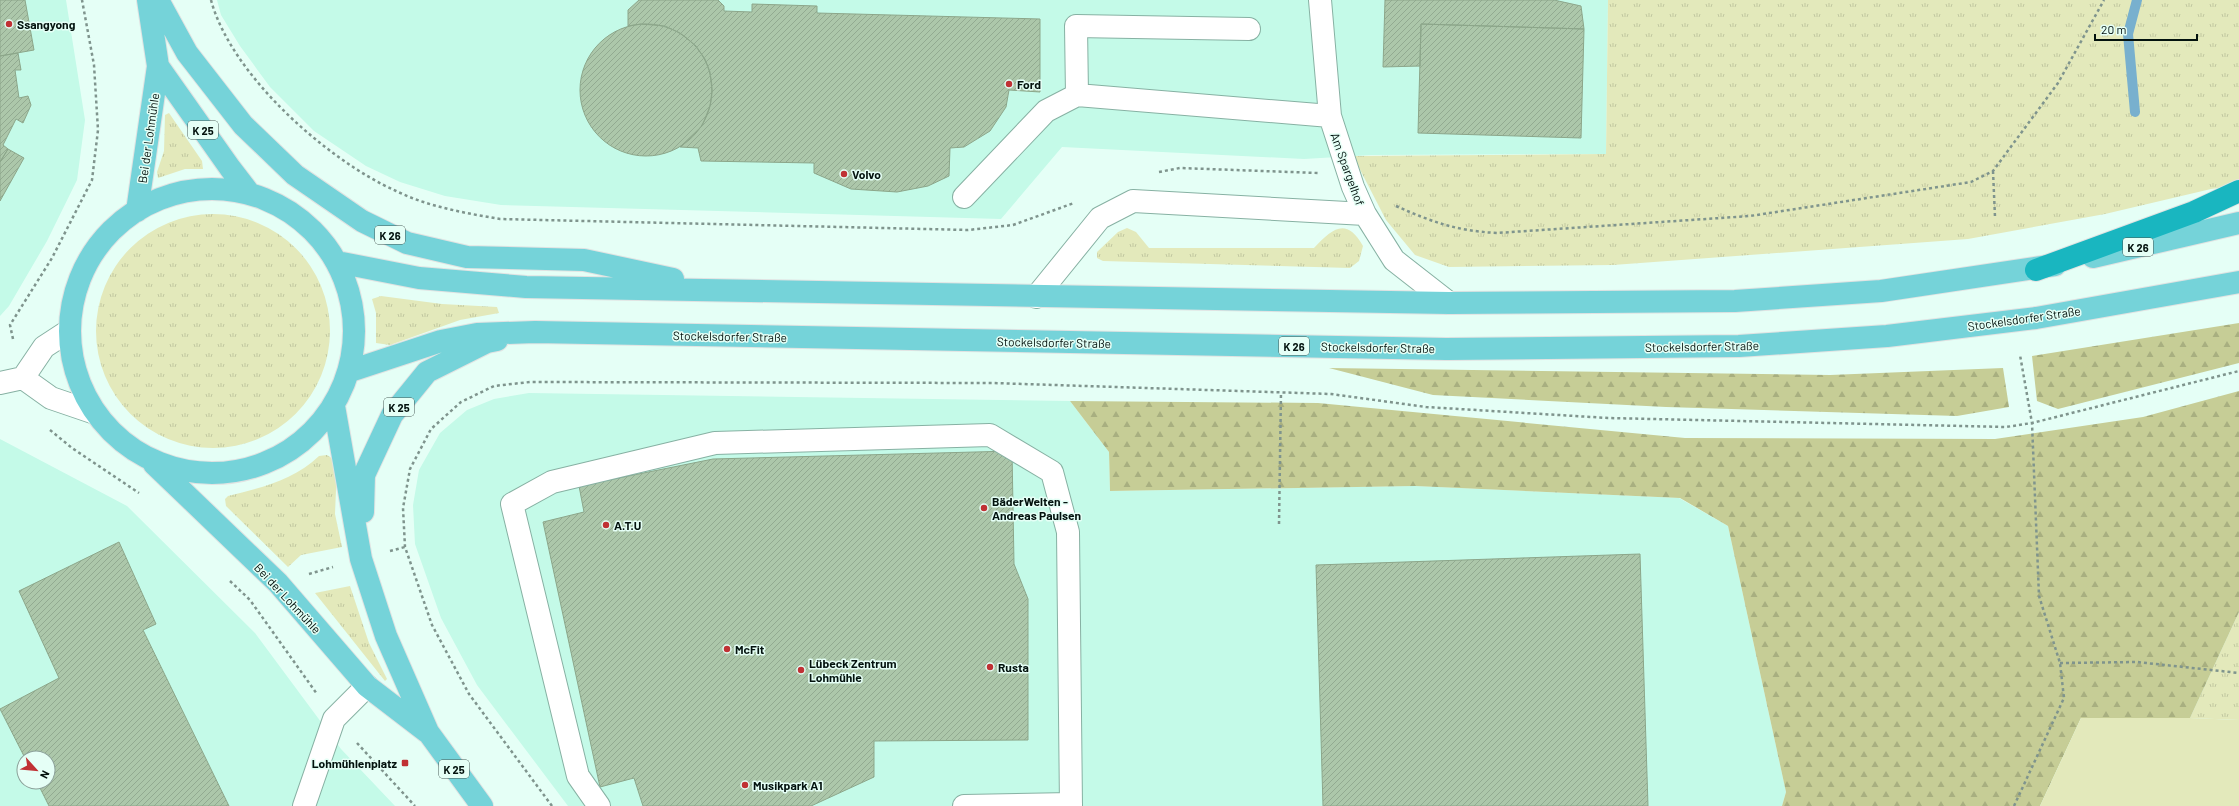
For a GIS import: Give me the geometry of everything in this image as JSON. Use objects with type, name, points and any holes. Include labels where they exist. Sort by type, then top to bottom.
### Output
[{"type":"highway","points":[[2036,270],[2194,212],[2239,192]]},
{"type":"main road","name":"Bei der Lohmühle","points":[[137,210],[158,66],[148,0]]},
{"type":"main road","name":"K 26","points":[[158,0],[187,53],[243,125],[295,175],[362,221],[407,243],[467,257],[584,260],[721,290]]},
{"type":"main road","name":"Bei der Lohmühle","points":[[158,66],[250,194]]},
{"type":"main road","points":[[207,189],[250,194],[284,208],[307,225],[324,242],[337,262],[350,294],[355,323],[354,351],[350,371],[344,389],[334,406],[318,427],[298,446],[256,467],[209,474],[179,470],[151,460],[112,433],[95,413],[82,391],[74,366],[70,330],[75,294],[84,270],[104,239],[137,210],[157,200],[182,192],[207,189]]},
{"type":"main road","name":"K 26","points":[[337,262],[419,278],[526,287],[1449,304],[1735,301],[1881,291],[2036,270],[2239,223]]},
{"type":"main road","name":"Stockelsdorfer Straße","points":[[350,371],[441,341],[478,334],[535,332],[1446,349],[1740,346],[1887,336],[2036,318],[2239,282]]},
{"type":"main road","name":"K 25","points":[[361,559],[364,475],[392,415],[427,372],[487,342],[535,332]]},
{"type":"main road","name":"Bei der Lohmühle","points":[[334,406],[361,559],[386,636],[428,732],[482,806]]},
{"type":"main road","name":"Bei der Lohmühle","points":[[151,460],[278,583],[367,686],[428,732]]},
{"type":"street","name":"Am Spargelhof","points":[[1320,0],[1331,122],[1353,187],[1365,214],[1394,260],[1449,304]]},
{"type":"street","points":[[1077,95],[1076,26],[1249,28]]},
{"type":"street","points":[[964,197],[1046,111],[1077,95],[1331,122]]},
{"type":"street","points":[[1036,297],[1100,218],[1133,201],[1365,214]]},
{"type":"street","points":[[0,383],[23,378],[44,347],[70,330]]},
{"type":"street","points":[[23,378],[51,398],[95,413]]},
{"type":"street","points":[[599,806],[578,776],[512,504],[552,482],[715,443],[990,435],[1052,472],[1068,532],[1071,805],[964,806]]},
{"type":"street","points":[[304,806],[334,719],[367,686]]},
{"type":"path","points":[[23,378],[10,325],[52,258],[92,180],[98,130],[94,65],[82,0]]},
{"type":"path","points":[[211,0],[215,15],[236,52],[261,88],[313,138],[362,173],[395,191],[455,211],[500,220],[968,230],[1013,225],[1079,201]]},
{"type":"path","points":[[1157,172],[1180,168],[1318,173],[1440,225],[1475,232],[1496,233],[1750,216],[1971,182],[1993,171],[2058,84],[2104,0]]},
{"type":"path","points":[[1993,171],[1995,217]]},
{"type":"path","points":[[2014,806],[2064,698],[2060,664],[2038,596],[2032,423],[2020,355]]},
{"type":"path","points":[[552,806],[469,694],[432,625],[405,547],[403,508],[410,469],[432,429],[461,402],[494,386],[530,382],[993,383],[1281,392],[1356,396],[1426,407],[1608,418],[2006,427],[2032,423],[2239,371]]},
{"type":"path","points":[[1279,524],[1281,392]]},
{"type":"path","points":[[45,426],[72,448],[145,497]]},
{"type":"path","points":[[228,578],[250,600],[278,583],[405,547]]},
{"type":"path","points":[[2060,664],[2137,662],[2239,673]]},
{"type":"shaded area","points":[[0,0],[66,0],[85,120],[77,180],[47,241],[9,306],[0,316]]},
{"type":"shaded area","points":[[217,0],[1608,0],[1606,154],[1371,155],[1304,159],[1062,147],[1001,219],[501,205],[445,196],[400,182],[366,166],[314,131],[270,87],[240,46],[221,15]]},
{"type":"shaded area","points":[[529,393],[1070,401],[1109,452],[1110,491],[1415,486],[1679,498],[1728,526],[1786,792],[1782,806],[568,806],[477,685],[441,618],[415,544],[413,505],[419,470],[440,433],[467,410],[494,399]]},
{"type":"shaded area","points":[[0,439],[127,506],[255,633],[341,749],[395,806],[0,806]]},
{"type":"green space","points":[[1608,0],[2239,0],[2239,185],[2211,189],[2105,214],[1968,239],[1613,265],[1449,267],[1415,255],[1386,220],[1353,156],[1606,154]]},
{"type":"green space","points":[[169,113],[202,161],[203,169],[185,169],[158,178],[157,172],[164,151],[165,115]]},
{"type":"green space","points":[[202,214],[224,214],[258,223],[278,234],[296,248],[310,266],[321,286],[328,308],[330,331],[328,354],[321,376],[310,396],[296,414],[287,422],[268,434],[247,443],[224,448],[202,448],[179,443],[158,434],[139,422],[122,405],[110,386],[101,365],[96,342],[96,320],[101,297],[110,276],[122,257],[139,240],[158,228],[179,219]]},
{"type":"green space","points":[[1127,228],[1136,232],[1149,248],[1314,248],[1333,231],[1345,228],[1357,237],[1363,246],[1359,261],[1350,268],[1103,261],[1097,258],[1097,252],[1118,232]]},
{"type":"green space","points":[[381,296],[442,304],[497,307],[499,313],[460,320],[390,345],[376,343],[376,313],[372,299]]},
{"type":"green space","points":[[2239,323],[2239,363],[2058,409],[2037,401],[2032,356]]},
{"type":"green space","points":[[1329,368],[1830,375],[2003,368],[2009,407],[1957,416],[1666,407],[1433,395]]},
{"type":"green space","points":[[2239,391],[2239,612],[2190,718],[2081,718],[2040,806],[1782,806],[1786,792],[1728,526],[1680,498],[1415,486],[1110,491],[1109,452],[1070,401],[1318,403],[1685,438],[1995,439],[2143,417]]},
{"type":"green space","points":[[327,455],[333,459],[337,466],[335,514],[342,547],[301,555],[288,567],[226,506],[225,499],[228,496],[253,490],[288,477],[299,471],[319,456]]},
{"type":"green space","points":[[350,586],[369,643],[387,679],[385,681],[315,593]]},
{"type":"green space","points":[[2239,612],[2239,720],[2190,718]]},
{"type":"green space","points":[[2081,718],[2190,718],[2239,720],[2239,806],[2040,806]]},
{"type":"building","points":[[0,0],[25,0],[34,50],[0,56]]},
{"type":"building","points":[[639,0],[718,0],[724,6],[724,11],[752,12],[752,4],[817,6],[817,13],[1040,19],[1040,92],[1009,90],[1006,107],[990,131],[964,147],[950,148],[949,176],[928,186],[897,192],[851,189],[814,173],[814,163],[701,161],[698,148],[680,147],[702,126],[710,106],[712,91],[710,72],[705,59],[696,46],[680,33],[665,26],[641,24],[628,26],[628,10]]},
{"type":"building","points":[[1385,0],[1554,0],[1581,6],[1584,29],[1421,24],[1420,66],[1383,67]]},
{"type":"building","points":[[646,24],[659,25],[671,29],[683,35],[693,43],[701,53],[707,65],[711,77],[711,103],[707,115],[701,127],[693,137],[683,145],[671,151],[659,155],[646,156],[633,155],[621,151],[609,145],[599,137],[591,127],[585,115],[581,103],[580,90],[581,77],[585,65],[591,53],[599,43],[609,35],[621,29],[633,25]]},
{"type":"building","points":[[1421,24],[1584,29],[1581,138],[1418,133]]},
{"type":"building","points":[[18,53],[21,70],[15,70],[19,98],[28,96],[31,105],[23,123],[16,119],[3,145],[8,149],[0,162],[0,56]]},
{"type":"building","points":[[8,149],[24,158],[0,201],[0,162]]},
{"type":"building","name":"Lübeck Zentrum Lohmühle","points":[[1012,451],[1014,564],[1028,599],[1028,740],[874,741],[874,777],[811,806],[643,806],[634,778],[600,787],[543,522],[584,512],[579,486],[713,459]]},
{"type":"building","points":[[119,542],[156,624],[143,630],[229,806],[49,806],[41,790],[56,790],[56,750],[21,750],[0,709],[59,678],[19,591]]},
{"type":"building","points":[[1640,554],[1648,806],[1323,806],[1316,565]]},
{"type":"waterway","points":[[2135,112],[2128,34],[2137,0]]},
{"type":"place","name":"Ssangyong","points":[[9,24]]},
{"type":"place","name":"Ford","points":[[1009,84]]},
{"type":"place","name":"Volvo","points":[[844,174]]},
{"type":"place","name":"BäderWelten - Andreas Paulsen","points":[[984,508]]},
{"type":"place","name":"A.T.U","points":[[606,525]]},
{"type":"place","name":"McFit","points":[[727,649]]},
{"type":"place","name":"Rusta","points":[[990,667]]},
{"type":"place","name":"Lübeck Zentrum Lohmühle","points":[[801,670]]},
{"type":"place","name":"Lohmühlenplatz","points":[[405,763]]},
{"type":"place","name":"Musikpark A1","points":[[745,785]]}]
